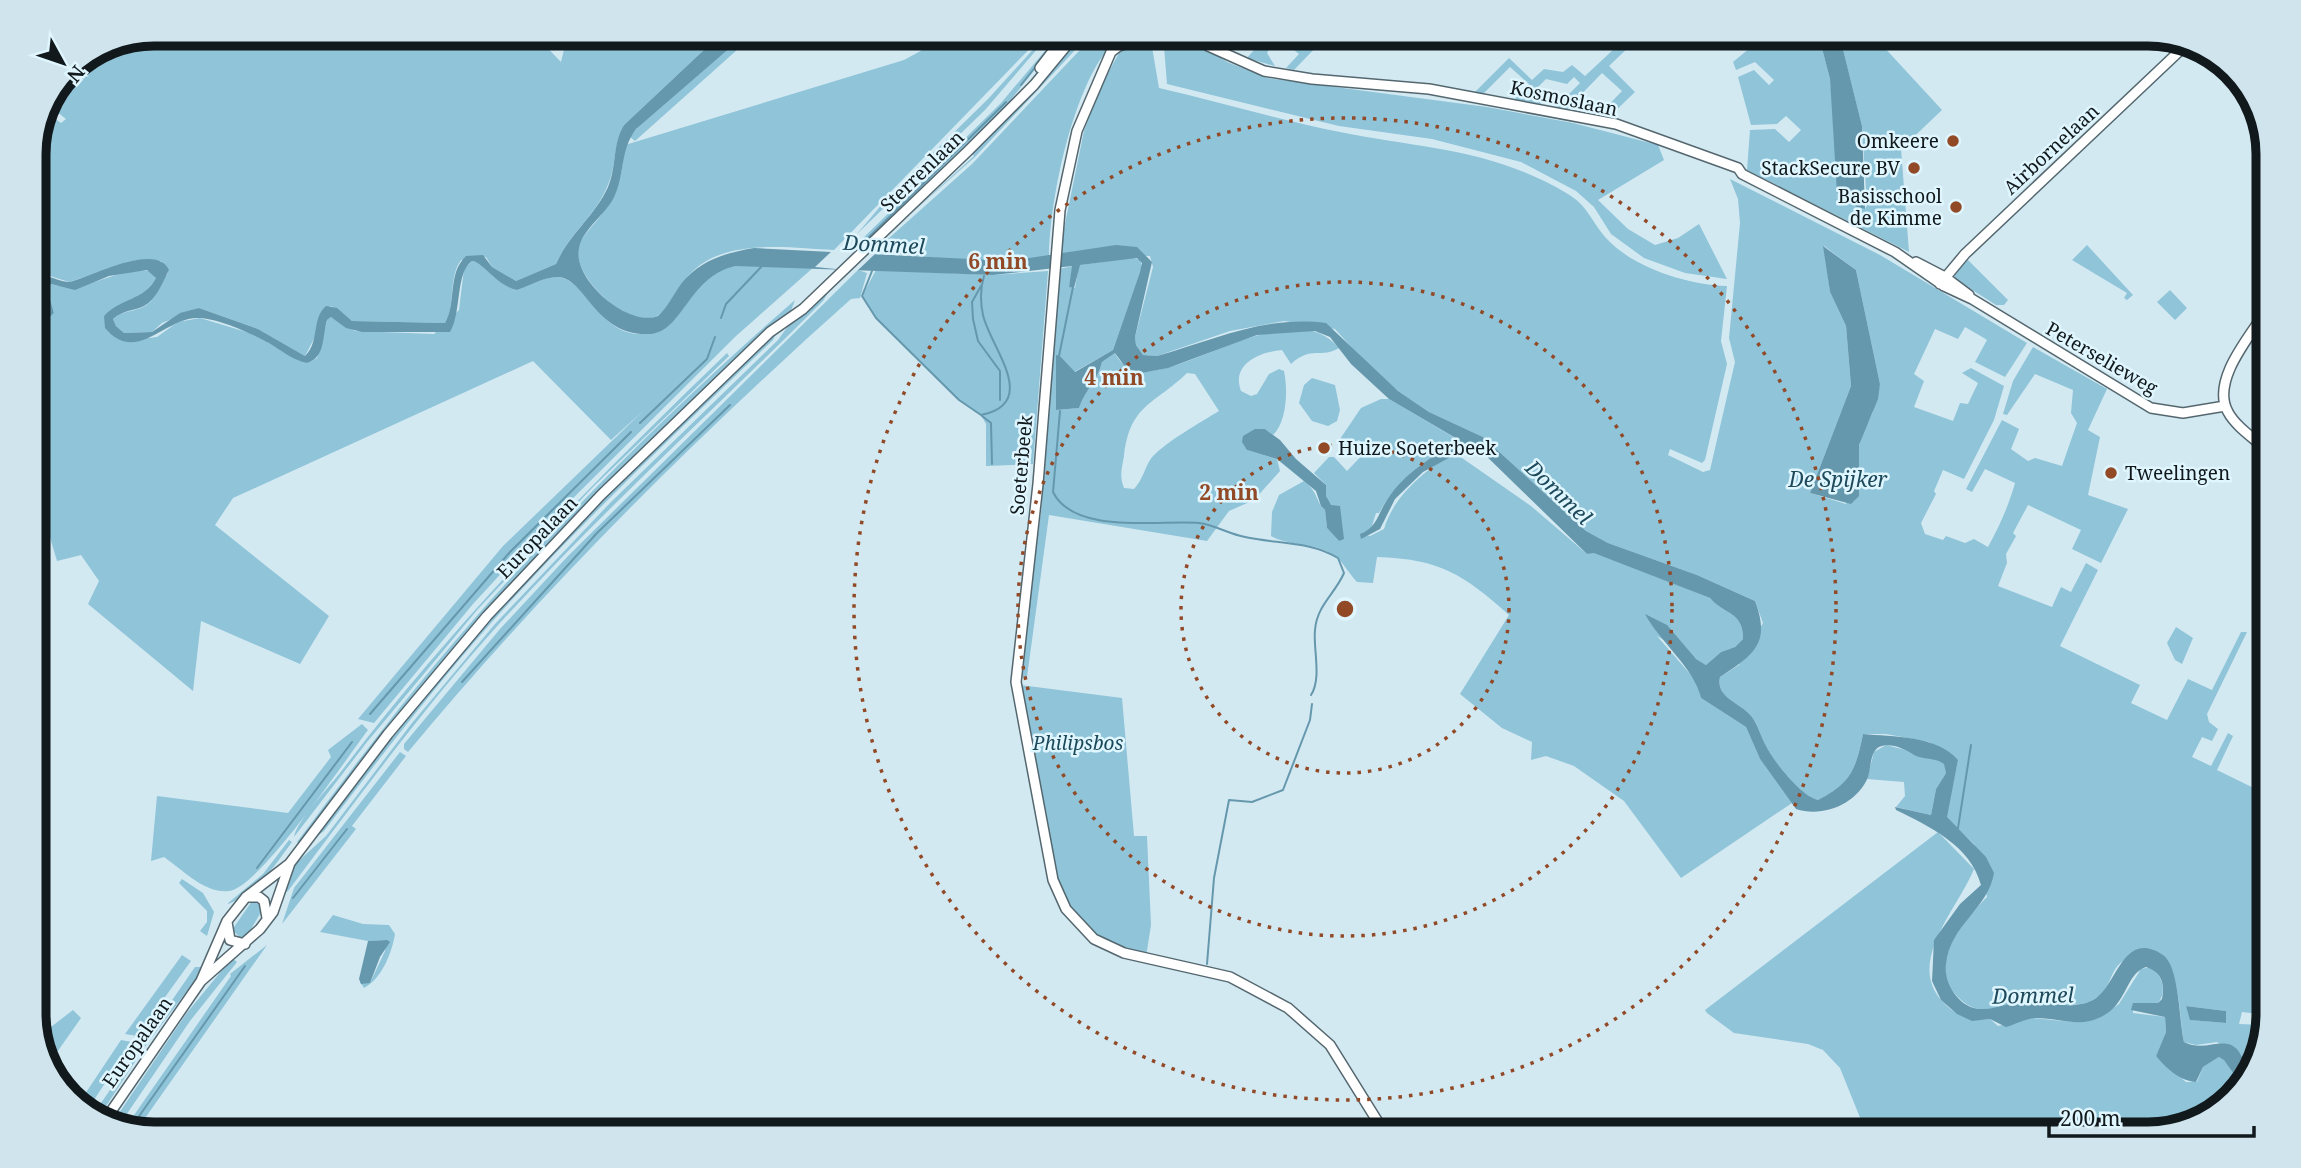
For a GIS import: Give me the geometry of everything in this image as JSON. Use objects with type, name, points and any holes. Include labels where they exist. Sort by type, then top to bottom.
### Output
[{"type":"street","name":"Sterrenlaan","points":[[1021,95],[1057,46]]},
{"type":"street","name":"Sterrenlaan","points":[[844,270],[1021,95],[1065,46]]},
{"type":"street","name":"Soeterbeek","points":[[1120,46],[1115,48],[1086,103],[1070,159],[1056,250],[1038,484],[1016,682],[1053,880],[1066,909],[1086,934],[1124,953],[1230,977],[1288,1008],[1330,1045],[1378,1123]]},
{"type":"street","name":"Kosmoslaan","points":[[1207,46],[1264,71],[1312,79],[1429,89],[1616,124],[1738,169],[1742,174],[1943,280]]},
{"type":"street","name":"Airbornelaan","points":[[1943,280],[2180,51]]},
{"type":"street","name":"Europalaan","points":[[246,898],[290,863],[412,705],[503,599],[601,495],[770,331],[803,309],[844,270]]},
{"type":"street","name":"Peterselieweg","points":[[1943,280],[2151,408],[2183,413],[2225,406]]},
{"type":"street","points":[[2255,328],[2229,372],[2224,395],[2225,406],[2232,418],[2255,439]]},
{"type":"street","name":"Europalaan","points":[[267,920],[290,863]]},
{"type":"street","points":[[259,897],[264,901],[267,920],[247,944],[236,944],[230,940],[227,921],[246,898],[259,897]]},
{"type":"street","name":"Europalaan","points":[[110,1113],[201,981],[227,921]]},
{"type":"street","name":"Europalaan","points":[[201,981],[247,944]]},
{"type":"green space","points":[[139,46],[546,46],[561,62],[565,46],[708,46],[624,125],[607,187],[556,264],[516,281],[492,267],[486,257],[461,260],[457,267],[445,323],[352,321],[331,306],[305,356],[258,329],[199,308],[162,323],[152,332],[124,333],[113,319],[145,306],[153,299],[168,273],[161,261],[137,260],[69,282],[50,276],[46,281],[46,146],[52,117],[61,123],[66,119],[55,110],[62,98],[98,98],[98,61]]},
{"type":"green space","points":[[730,46],[741,46],[635,141],[630,137],[673,92]]},
{"type":"green space","points":[[1032,46],[834,250],[777,247],[737,250],[719,255],[688,276],[669,305],[655,317],[630,315],[604,298],[593,286],[579,261],[579,245],[601,215],[617,185],[625,145],[904,60],[926,48]]},
{"type":"green space","points":[[1036,46],[1040,46],[985,110],[857,234],[888,197],[988,99]]},
{"type":"green space","points":[[1049,46],[1054,46],[1001,112],[858,252],[854,247],[1001,103]]},
{"type":"green space","points":[[1072,46],[1079,46],[975,157],[898,225],[974,156],[971,153],[1042,83]]},
{"type":"green space","points":[[1084,46],[1110,46],[1097,66],[1074,117],[1059,176],[1049,256],[1009,261],[967,261],[878,252],[888,239],[972,164]]},
{"type":"green space","points":[[1136,46],[1152,46],[1159,88],[1317,127],[1457,152],[1512,167],[1575,198],[1606,238],[1631,258],[1679,278],[1727,286],[1721,341],[1727,364],[1705,460],[1702,463],[1670,449],[1668,455],[1703,472],[1710,470],[1735,362],[1729,338],[1740,223],[1738,199],[1730,179],[1880,255],[2027,343],[2005,377],[1975,362],[1987,340],[1965,327],[1958,339],[1935,329],[1914,374],[1924,381],[1914,407],[1953,421],[1960,403],[1968,404],[1978,383],[1962,373],[1971,368],[2004,386],[1994,420],[1964,479],[1943,470],[1934,491],[1936,494],[1921,523],[1925,534],[1943,540],[1946,536],[1965,543],[1974,539],[1988,547],[2015,483],[1985,469],[1972,492],[1966,489],[2002,420],[2019,429],[2011,449],[2028,461],[2035,458],[2062,466],[2077,423],[2071,413],[2073,390],[2035,374],[2007,415],[2003,414],[2013,381],[2033,347],[2107,389],[2088,430],[2100,437],[2088,495],[2128,509],[2101,563],[2072,549],[2081,530],[2028,505],[2013,533],[2016,536],[2006,554],[2007,563],[1998,586],[2052,607],[2061,587],[2071,592],[2086,563],[2098,570],[2060,646],[2140,685],[2131,703],[2167,720],[2188,679],[2212,690],[2241,632],[2247,632],[2207,714],[2209,722],[2218,729],[2212,741],[2202,737],[2192,757],[2211,766],[2228,733],[2233,736],[2217,770],[2256,789],[2256,1014],[2242,1012],[2239,1024],[2255,1025],[2250,1049],[2244,1062],[2217,1042],[2196,1045],[2184,1042],[2178,993],[2171,968],[2166,959],[2153,951],[2141,952],[2124,960],[2100,995],[2088,1002],[2060,1005],[2023,1002],[1981,1009],[1971,1007],[1960,999],[1949,984],[1945,971],[1946,958],[1959,931],[1987,897],[1974,844],[1946,817],[1958,760],[1929,742],[1886,734],[1863,734],[1858,757],[1845,781],[1818,800],[1811,797],[1781,769],[1748,712],[1721,690],[1720,677],[1739,665],[1763,623],[1755,601],[1697,575],[1608,543],[1586,531],[1483,437],[1429,412],[1398,391],[1364,361],[1335,329],[1284,321],[1230,331],[1157,356],[1143,355],[1136,345],[1135,337],[1153,267],[1150,256],[1059,253],[1084,131],[1100,88],[1120,51]],"holes":[[[1824,246],[1856,270],[1880,384],[1872,414],[1861,437],[1846,504],[1810,493],[1851,386],[1846,326],[1830,292]],[[2186,1006],[2226,1011],[2226,1023],[2191,1020]]]},
{"type":"green space","points":[[1164,46],[1202,46],[1227,62],[1267,78],[1487,107],[1573,123],[1658,145],[1664,160],[1598,200],[1628,229],[1655,245],[1678,238],[1699,224],[1727,279],[1685,273],[1644,258],[1611,234],[1594,207],[1576,191],[1521,162],[1432,139],[1339,126],[1167,84]]},
{"type":"green space","points":[[1258,46],[1271,46],[1267,53],[1275,66],[1247,58]]},
{"type":"green space","points":[[1289,46],[1317,46],[1294,70],[1286,68],[1299,54]]},
{"type":"green space","points":[[1617,46],[1630,46],[1609,66],[1635,92],[1608,118],[1598,116],[1622,91],[1602,73],[1567,109],[1556,107],[1580,83],[1574,77],[1567,84],[1546,79],[1535,90],[1541,104],[1514,100],[1529,84],[1510,67],[1482,95],[1473,94],[1509,58],[1532,80],[1544,69],[1563,72],[1572,65],[1585,76]]},
{"type":"green space","points":[[1752,46],[1821,46],[1830,79],[1842,198],[1865,209],[1867,205],[1862,126],[1842,46],[1883,46],[1942,110],[1901,149],[1909,252],[1747,170],[1750,130],[1775,129],[1789,142],[1801,130],[1786,116],[1777,124],[1751,125],[1738,77],[1754,70],[1769,85],[1774,80],[1755,62],[1736,70],[1733,62]]},
{"type":"green space","points":[[2087,245],[2133,295],[2127,300],[2124,298],[2127,293],[2072,260]]},
{"type":"green space","points":[[1132,258],[1140,259],[1142,267],[1113,350],[1074,372],[1060,356],[1056,410],[1079,408],[1102,362],[1115,353],[1131,369],[1155,370],[1251,337],[1285,330],[1315,332],[1339,348],[1305,355],[1291,364],[1282,350],[1273,351],[1256,357],[1244,367],[1240,373],[1241,391],[1251,396],[1257,394],[1269,374],[1279,369],[1284,371],[1286,396],[1284,414],[1278,429],[1273,435],[1265,429],[1247,450],[1277,459],[1280,471],[1254,500],[1229,511],[1207,541],[1049,515],[1027,677],[1019,677],[1041,512],[1059,269],[1073,266],[1069,287],[1075,288],[1079,265]],"holes":[[[1187,373],[1195,374],[1219,411],[1163,447],[1150,460],[1134,489],[1124,488],[1121,472],[1127,439],[1138,415]]]},
{"type":"green space","points":[[1966,258],[2008,300],[2004,305],[1996,305],[1955,279],[1955,270]]},
{"type":"green space","points":[[472,261],[476,262],[503,284],[517,290],[552,277],[567,280],[604,318],[629,332],[644,334],[668,325],[699,286],[719,270],[753,264],[815,266],[736,336],[541,530],[473,604],[374,723],[358,719],[503,546],[644,410],[611,440],[533,361],[233,498],[215,525],[329,616],[300,664],[201,621],[193,691],[88,604],[99,581],[81,555],[57,561],[46,524],[46,319],[54,313],[47,289],[51,284],[76,286],[126,272],[152,271],[156,278],[146,291],[104,316],[125,341],[157,337],[178,322],[200,318],[253,334],[307,363],[317,358],[327,320],[331,317],[355,331],[434,334],[459,310],[464,269]]},
{"type":"green space","points":[[858,270],[867,273],[860,298],[851,299],[677,461],[512,632],[408,752],[404,749],[404,744],[500,629],[568,556]]},
{"type":"green space","points":[[876,270],[993,275],[1048,271],[1033,464],[986,466],[986,424],[981,415],[959,400],[876,318],[862,296]]},
{"type":"green space","points":[[830,289],[823,301],[618,501],[499,624],[417,722],[288,891],[282,894],[293,866],[326,836],[412,723],[495,624],[610,503],[778,340],[791,322]]},
{"type":"green space","points":[[2170,290],[2187,308],[2175,320],[2157,302]]},
{"type":"green space","points":[[795,300],[790,313],[768,329],[658,434],[516,578],[412,700],[300,844],[297,842],[406,700],[526,561],[658,426]]},
{"type":"green space","points":[[777,332],[773,340],[629,478],[525,586],[426,700],[324,831],[312,840],[421,701],[522,582],[629,472]]},
{"type":"green space","points":[[727,353],[729,356],[593,487],[478,609],[367,742],[294,837],[300,823],[385,716],[477,608],[574,504]]},
{"type":"green space","points":[[1312,378],[1335,385],[1340,410],[1337,421],[1328,426],[1312,421],[1299,403],[1304,385]]},
{"type":"green space","points":[[1381,399],[1389,399],[1460,441],[1424,462],[1404,480],[1379,513],[1376,513],[1371,529],[1361,534],[1370,536],[1384,529],[1395,505],[1403,495],[1421,476],[1452,451],[1531,506],[1587,554],[1594,552],[1710,598],[1740,623],[1743,639],[1735,647],[1721,652],[1706,665],[1657,636],[1698,683],[1701,698],[1746,727],[1760,759],[1792,803],[1681,878],[1624,801],[1574,766],[1546,756],[1531,760],[1532,742],[1502,728],[1460,694],[1509,615],[1493,601],[1449,571],[1399,558],[1377,557],[1373,583],[1357,582],[1338,559],[1328,552],[1271,536],[1272,512],[1279,495],[1304,481],[1325,510],[1327,528],[1339,541],[1326,496],[1326,485],[1314,473],[1329,457],[1334,457],[1347,471],[1367,450],[1359,440],[1347,446],[1340,439],[1361,408]]},
{"type":"green space","points":[[2176,627],[2193,638],[2182,664],[2175,660],[2167,643]]},
{"type":"green space","name":"Philipsbos","points":[[1020,685],[1122,698],[1134,836],[1147,836],[1151,925],[1146,957],[1086,934],[1053,880]]},
{"type":"green space","points":[[362,724],[368,730],[322,793],[280,846],[243,884],[229,891],[211,889],[164,857],[151,861],[157,796],[288,813],[331,757],[328,750]]},
{"type":"green space","points":[[1886,745],[1937,758],[1945,764],[1946,773],[1936,789],[1931,815],[1896,807],[1905,796],[1904,782],[1867,779],[1874,752]]},
{"type":"green space","points":[[400,752],[406,756],[352,826],[356,829],[282,924],[294,888]]},
{"type":"green space","points":[[1938,832],[1974,869],[1931,955],[1930,973],[1934,989],[1946,1005],[1961,1016],[1990,1019],[1998,1026],[2033,1018],[2073,1022],[2097,1019],[2119,1004],[2141,969],[2148,968],[2161,979],[2161,998],[2158,1003],[2133,1003],[2133,1013],[2165,1017],[2166,1032],[2156,1056],[2186,1082],[2197,1082],[2203,1067],[2219,1057],[2224,1059],[2236,1077],[2208,1104],[2176,1119],[2162,1122],[1862,1123],[1840,1068],[1823,1050],[1808,1044],[1734,1033],[1705,1010]]},
{"type":"green space","points":[[289,840],[292,842],[264,879],[247,894],[227,904],[263,874]]},
{"type":"green space","points":[[182,879],[203,893],[214,912],[207,936],[200,931],[207,922],[207,911],[179,883]]},
{"type":"green space","points":[[252,901],[260,905],[261,912],[247,936],[242,939],[232,930]]},
{"type":"green space","points":[[333,915],[363,924],[389,925],[395,934],[389,957],[381,972],[370,984],[364,988],[360,982],[370,983],[385,951],[387,940],[368,941],[320,932]]},
{"type":"green space","points":[[267,945],[142,1122],[130,1120],[231,976],[230,974]]},
{"type":"green space","points":[[182,955],[191,961],[137,1036],[125,1034]]},
{"type":"green space","points":[[232,958],[237,962],[190,1021],[124,1118],[117,1116],[186,1014]]},
{"type":"green space","points":[[195,967],[205,967],[144,1048],[104,1110],[98,1107]]},
{"type":"green space","points":[[73,1010],[81,1018],[54,1056],[47,1030]]},
{"type":"green space","points":[[121,1040],[132,1042],[92,1103],[83,1097]]},
{"type":"water","points":[[708,46],[732,46],[636,129],[627,145],[615,195],[581,241],[579,260],[584,273],[605,298],[632,315],[646,318],[658,316],[681,284],[696,269],[723,255],[754,248],[1009,261],[1116,245],[1137,247],[1152,262],[1135,337],[1136,345],[1143,355],[1157,356],[1261,326],[1304,321],[1326,323],[1398,391],[1429,412],[1483,437],[1586,531],[1608,543],[1697,575],[1755,601],[1761,628],[1760,638],[1742,662],[1720,677],[1721,690],[1748,712],[1775,761],[1789,778],[1811,797],[1818,800],[1845,781],[1858,757],[1863,734],[1926,742],[1949,752],[1958,760],[1947,817],[1986,857],[1994,873],[1985,897],[1954,938],[1946,964],[1947,980],[1955,994],[1967,1005],[1982,1009],[2024,1002],[2068,1005],[2085,1003],[2101,994],[2129,954],[2138,949],[2149,949],[2163,955],[2173,971],[2184,1042],[2204,1046],[2229,1044],[2236,1048],[2244,1062],[2237,1075],[2219,1057],[2203,1067],[2196,1082],[2190,1081],[2174,1073],[2156,1056],[2166,1032],[2165,1017],[2131,1010],[2133,1003],[2158,1003],[2162,999],[2163,988],[2159,975],[2146,967],[2134,976],[2110,1011],[2085,1022],[2033,1018],[2006,1027],[1990,1019],[1972,1021],[1957,1014],[1941,1000],[1932,981],[1934,940],[1960,904],[1981,885],[1976,871],[1958,848],[1935,830],[1896,810],[1895,807],[1931,815],[1936,789],[1946,773],[1944,764],[1918,757],[1897,747],[1879,747],[1871,760],[1868,777],[1863,786],[1848,801],[1817,812],[1796,809],[1760,759],[1746,727],[1701,698],[1685,666],[1645,614],[1667,625],[1696,659],[1706,665],[1743,639],[1740,623],[1736,618],[1710,598],[1594,553],[1587,554],[1478,448],[1467,448],[1423,472],[1395,499],[1380,529],[1361,539],[1360,534],[1374,524],[1387,500],[1402,481],[1459,440],[1389,399],[1351,364],[1330,337],[1315,331],[1257,335],[1168,368],[1141,373],[1126,368],[1115,353],[1102,362],[1079,408],[1056,410],[1056,355],[1075,372],[1113,350],[1140,272],[1142,263],[1137,258],[1080,265],[1074,288],[1069,287],[1072,266],[993,275],[735,266],[719,272],[707,281],[671,324],[650,334],[631,332],[616,326],[604,318],[568,280],[552,277],[517,290],[503,284],[481,265],[472,261],[463,274],[454,324],[450,332],[362,332],[346,328],[331,317],[327,320],[320,351],[307,363],[244,331],[205,318],[185,320],[139,341],[128,342],[117,338],[105,328],[104,316],[151,285],[156,278],[147,270],[109,276],[75,290],[51,284],[47,289],[54,313],[46,320],[46,278],[69,282],[124,263],[151,259],[162,262],[169,270],[149,303],[113,319],[124,333],[152,332],[180,313],[199,308],[258,329],[305,356],[312,344],[318,317],[326,306],[337,308],[352,321],[445,323],[451,306],[456,271],[466,256],[483,255],[492,267],[516,281],[556,264],[608,187],[624,125]]},
{"type":"water","points":[[1821,46],[1842,46],[1862,126],[1865,209],[1857,207],[1837,193],[1830,79]]},
{"type":"water","name":"De Spijker","points":[[1823,246],[1856,270],[1880,384],[1878,399],[1859,445],[1859,496],[1851,504],[1810,493],[1851,386],[1846,326],[1830,292]]},
{"type":"water","points":[[1255,429],[1265,429],[1280,440],[1296,459],[1326,485],[1326,496],[1331,505],[1340,506],[1344,539],[1339,541],[1327,528],[1325,510],[1316,491],[1277,459],[1247,450],[1242,442],[1243,436]]},
{"type":"water","points":[[368,941],[390,942],[380,957],[370,983],[361,984],[359,979]]},
{"type":"water","points":[[2186,1006],[2226,1011],[2226,1023],[2190,1020]]},
{"type":"pier","points":[[833,250],[875,254],[857,271],[815,267]]},
{"type":"waterway","points":[[1021,85],[1044,56]]},
{"type":"waterway","name":"Dommel","points":[[869,237],[1006,102]]},
{"type":"waterway","points":[[721,318],[726,304],[763,265]]},
{"type":"waterway","points":[[872,271],[862,296],[876,318],[959,400],[981,415],[999,409],[1008,399],[1010,387],[1007,372],[983,315],[981,295],[984,276]]},
{"type":"waterway","points":[[981,286],[972,302],[973,319],[978,341],[1000,371],[1000,400]]},
{"type":"waterway","points":[[1059,356],[1073,287]]},
{"type":"waterway","points":[[640,423],[707,359],[715,337]]},
{"type":"waterway","points":[[462,682],[597,533],[730,405]]},
{"type":"waterway","points":[[1060,411],[1053,492],[1064,506],[1079,515],[1119,522],[1199,523],[1245,537],[1316,549],[1338,558],[1344,573],[1316,621],[1316,680],[1311,695]]},
{"type":"waterway","points":[[982,416],[991,423],[992,464]]},
{"type":"waterway","points":[[370,714],[510,552],[631,432]]},
{"type":"waterway","points":[[1207,964],[1214,878],[1229,800],[1252,802],[1283,790],[1310,720],[1312,704]]},
{"type":"waterway","points":[[257,868],[352,742]]},
{"type":"waterway","points":[[1958,828],[1971,745]]},
{"type":"waterway","points":[[293,898],[347,829]]},
{"type":"waterway","points":[[135,1121],[245,966]]},
{"type":"place","name":"Omkeere","points":[[1953,141]]},
{"type":"place","name":"StackSecure BV","points":[[1914,168]]},
{"type":"place","name":"Basisschool de Kimme","points":[[1956,207]]},
{"type":"place","name":"Huize Soeterbeek","points":[[1324,448]]},
{"type":"place","name":"Tweelingen","points":[[2111,473]]}]
